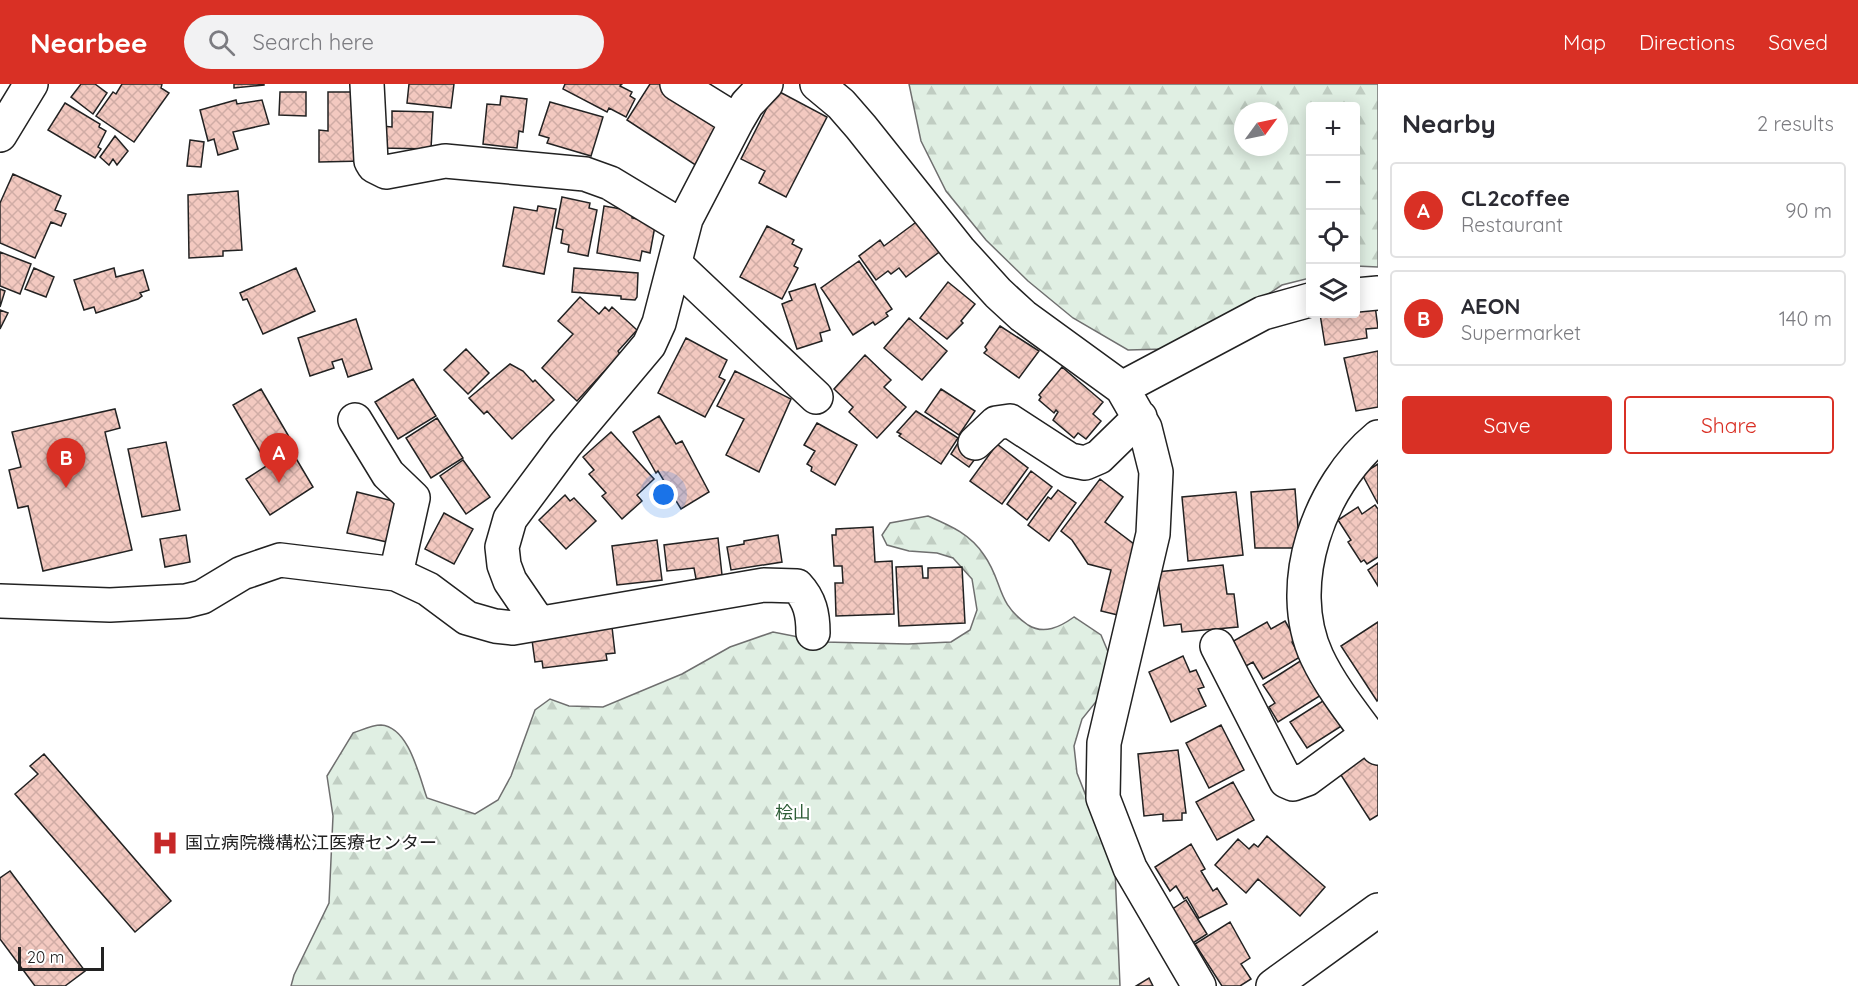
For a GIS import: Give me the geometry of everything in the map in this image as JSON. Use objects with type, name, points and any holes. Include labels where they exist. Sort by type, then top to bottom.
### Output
[{"type":"main road","points":[[0,135],[32,84]]},
{"type":"main road","points":[[367,84],[371,161],[380,170],[445,161],[585,174],[610,183],[683,227]]},
{"type":"main road","points":[[677,84],[737,121]]},
{"type":"main road","points":[[538,622],[507,573],[502,547],[510,519],[565,445],[649,345],[659,323],[683,227],[737,121],[747,104],[766,84]]},
{"type":"main road","points":[[817,84],[841,104],[861,127],[960,250],[998,293],[1023,316],[1122,388],[1140,417],[1154,459],[1153,534],[1104,742],[1103,798],[1130,868],[1199,986]]},
{"type":"main road","points":[[675,264],[816,397]]},
{"type":"main road","points":[[1360,295],[1378,293]]},
{"type":"main road","points":[[1122,388],[1263,313],[1306,301]]},
{"type":"main road","points":[[975,443],[990,426],[1010,421],[1070,460],[1085,463],[1099,457],[1140,417]]},
{"type":"main road","points":[[355,420],[388,474],[414,498],[396,574]]},
{"type":"main road","points":[[1217,646],[1286,781],[1293,784],[1307,779],[1373,741],[1316,656],[1306,616],[1305,583],[1317,526],[1328,501],[1349,464],[1378,437]]},
{"type":"main road","points":[[0,601],[110,605],[186,601],[202,597],[242,573],[280,560],[396,574],[428,590],[467,618],[495,626],[513,628],[764,585],[797,586],[812,609],[813,633]]},
{"type":"main road","points":[[1274,986],[1378,910]]},
{"type":"green space","points":[[909,84],[1378,84],[1378,267],[1360,266],[1360,102],[1306,102],[1306,279],[1282,285],[1250,306],[1164,349],[1128,350],[1073,318],[1028,281],[986,240],[946,191],[921,141]]},
{"type":"green space","name":"桧山","points":[[928,516],[959,531],[973,541],[990,565],[1005,600],[1017,617],[1034,628],[1046,630],[1074,617],[1101,635],[1109,654],[1099,698],[1082,719],[1074,746],[1077,773],[1115,870],[1120,986],[291,986],[294,975],[329,903],[333,816],[327,776],[353,733],[378,725],[391,728],[399,734],[412,754],[427,798],[475,814],[498,800],[511,776],[535,710],[550,699],[569,706],[603,707],[682,674],[730,647],[773,632],[824,642],[908,644],[951,642],[970,630],[977,610],[972,579],[953,558],[937,553],[909,551],[887,545],[882,535],[890,523]]},
{"type":"building","points":[[81,84],[95,84],[107,93],[93,114],[71,97]]},
{"type":"building","points":[[122,84],[162,84],[161,88],[169,93],[134,142],[96,116],[113,92],[116,94]]},
{"type":"building","points":[[234,84],[264,84],[264,85],[234,88]]},
{"type":"building","points":[[409,84],[454,84],[451,108],[407,103]]},
{"type":"building","points":[[565,84],[622,84],[620,86],[632,92],[630,96],[635,99],[626,117],[609,108],[607,112],[563,89]]},
{"type":"building","points":[[650,84],[660,84],[724,126],[700,168],[627,120]]},
{"type":"building","points":[[776,90],[827,117],[786,197],[759,183],[765,171],[741,159]]},
{"type":"building","points":[[280,92],[306,92],[306,116],[279,115]]},
{"type":"building","points":[[328,92],[361,92],[363,161],[319,162],[319,130],[328,131]]},
{"type":"building","points":[[501,96],[527,99],[523,132],[519,131],[517,148],[483,144],[487,104],[500,105]]},
{"type":"building","points":[[236,100],[237,104],[262,100],[269,124],[233,132],[238,149],[218,155],[214,139],[208,141],[200,110]]},
{"type":"building","points":[[550,102],[603,117],[591,156],[547,143],[549,138],[539,135]]},
{"type":"building","points":[[65,103],[100,124],[99,127],[106,131],[98,147],[101,149],[95,158],[48,130]]},
{"type":"building","points":[[392,111],[433,112],[431,149],[381,148],[382,126],[392,127]]},
{"type":"building","points":[[115,136],[128,151],[117,165],[113,159],[109,165],[100,157]]},
{"type":"building","points":[[190,140],[204,142],[201,167],[187,166]]},
{"type":"building","points":[[13,174],[61,196],[55,210],[66,214],[61,226],[51,222],[35,258],[0,243],[0,203]]},
{"type":"building","points":[[238,191],[242,250],[223,251],[223,256],[189,258],[188,195]]},
{"type":"building","points":[[562,197],[590,203],[589,208],[597,210],[588,256],[568,252],[569,245],[561,243],[563,230],[556,228]]},
{"type":"building","points":[[538,206],[556,209],[544,274],[503,266],[514,207],[537,211]]},
{"type":"building","points":[[604,206],[633,211],[632,218],[648,221],[655,226],[650,253],[642,251],[640,261],[597,253]]},
{"type":"building","points":[[919,220],[942,250],[906,277],[899,268],[891,274],[888,271],[876,280],[859,256],[880,240],[884,246]]},
{"type":"building","points":[[767,226],[794,240],[792,244],[802,249],[794,266],[798,268],[782,299],[740,277]]},
{"type":"building","points":[[0,252],[31,264],[20,294],[0,286]]},
{"type":"building","points":[[859,261],[892,309],[886,313],[888,316],[875,325],[873,322],[853,335],[821,288]]},
{"type":"building","points":[[34,268],[54,277],[46,297],[25,289]]},
{"type":"building","points":[[114,268],[116,277],[143,270],[149,290],[140,293],[142,296],[138,299],[96,313],[94,307],[84,310],[74,280]]},
{"type":"building","points":[[296,268],[315,311],[263,334],[247,299],[243,300],[240,293]]},
{"type":"building","points":[[574,268],[638,273],[637,297],[635,300],[621,299],[621,296],[572,292]]},
{"type":"building","points":[[948,282],[975,304],[961,321],[963,323],[947,339],[920,318]]},
{"type":"building","points":[[815,284],[830,330],[820,333],[822,341],[797,349],[782,304],[792,300],[789,292]]},
{"type":"building","points":[[0,289],[5,291],[0,307]]},
{"type":"building","points":[[580,297],[599,314],[605,307],[609,311],[612,307],[637,330],[618,351],[620,354],[577,401],[542,368],[573,334],[558,321]]},
{"type":"building","points":[[1374,298],[1378,328],[1366,329],[1367,338],[1325,345],[1321,318],[1360,318],[1360,300]]},
{"type":"building","points":[[0,310],[8,313],[0,329]]},
{"type":"building","points":[[909,318],[947,351],[922,380],[884,348]]},
{"type":"building","points":[[356,319],[372,369],[348,377],[342,359],[332,362],[334,368],[310,376],[298,338]]},
{"type":"building","points":[[1000,326],[1039,351],[1019,378],[984,353],[987,350],[985,347]]},
{"type":"building","points":[[686,338],[727,360],[719,377],[725,380],[705,417],[658,393]]},
{"type":"building","points":[[466,349],[489,373],[468,394],[444,370]]},
{"type":"building","points":[[1378,351],[1378,407],[1356,411],[1344,358]]},
{"type":"building","points":[[865,355],[891,380],[884,387],[906,407],[877,438],[849,412],[853,407],[834,389]]},
{"type":"building","points":[[510,364],[523,371],[533,382],[535,380],[554,400],[512,439],[487,411],[484,414],[469,398]]},
{"type":"building","points":[[1062,367],[1103,402],[1093,414],[1101,421],[1086,439],[1078,433],[1074,438],[1053,420],[1058,412],[1056,410],[1054,413],[1039,400],[1041,397],[1039,395]]},
{"type":"building","points":[[735,371],[791,399],[759,472],[726,455],[744,419],[717,406]]},
{"type":"building","points":[[413,379],[436,416],[398,439],[375,402]]},
{"type":"building","points":[[261,389],[295,447],[271,460],[267,452],[262,455],[233,405]]},
{"type":"building","points":[[941,389],[975,411],[959,435],[925,412]]},
{"type":"building","points":[[115,409],[120,428],[105,432],[132,550],[43,571],[28,506],[18,508],[9,470],[21,467],[12,432]]},
{"type":"building","points":[[916,411],[958,438],[941,464],[899,436],[901,434],[897,432]]},
{"type":"building","points":[[659,416],[676,444],[682,441],[709,492],[681,509],[658,471],[656,473],[633,432]]},
{"type":"building","points":[[437,418],[463,458],[431,478],[406,438]]},
{"type":"building","points":[[817,423],[857,445],[835,485],[811,471],[812,467],[807,464],[815,451],[804,445]]},
{"type":"building","points":[[611,432],[654,479],[637,495],[642,501],[622,519],[602,496],[606,493],[589,474],[594,470],[583,457]]},
{"type":"building","points":[[961,438],[981,451],[969,467],[951,454]]},
{"type":"building","points":[[166,442],[180,510],[142,517],[128,449]]},
{"type":"building","points":[[997,444],[1028,468],[1002,504],[970,481]]},
{"type":"building","points":[[291,450],[313,487],[270,515],[246,479]]},
{"type":"building","points":[[463,460],[490,497],[466,514],[440,476]]},
{"type":"building","points":[[1378,464],[1378,504],[1362,474]]},
{"type":"building","points":[[1031,471],[1052,487],[1027,520],[1007,504]]},
{"type":"building","points":[[1100,479],[1123,497],[1105,522],[1138,547],[1122,616],[1101,611],[1111,570],[1088,564],[1072,540],[1061,531]]},
{"type":"building","points":[[1295,489],[1299,541],[1297,548],[1255,548],[1251,492]]},
{"type":"building","points":[[1058,490],[1076,503],[1049,541],[1028,525],[1048,497],[1051,499]]},
{"type":"building","points":[[357,492],[397,502],[387,542],[347,533]]},
{"type":"building","points":[[1236,492],[1243,555],[1188,561],[1182,497]]},
{"type":"building","points":[[565,495],[570,501],[574,498],[596,521],[566,549],[539,520]]},
{"type":"building","points":[[1375,505],[1378,509],[1378,557],[1367,564],[1364,560],[1361,562],[1338,520],[1358,507],[1362,514]]},
{"type":"building","points":[[444,513],[473,529],[454,564],[425,549]]},
{"type":"building","points":[[873,527],[875,562],[892,561],[894,614],[836,616],[835,583],[843,583],[842,566],[834,566],[832,535],[836,535],[836,529]]},
{"type":"building","points":[[186,535],[190,562],[165,567],[160,539]]},
{"type":"building","points":[[778,535],[782,562],[731,570],[727,547],[744,544],[744,541]]},
{"type":"building","points":[[718,538],[722,575],[696,579],[694,568],[667,571],[664,545]]},
{"type":"building","points":[[657,540],[662,580],[617,585],[612,546]]},
{"type":"building","points":[[1378,563],[1378,586],[1368,570]]},
{"type":"building","points":[[1223,565],[1227,594],[1234,594],[1238,627],[1182,632],[1181,624],[1164,626],[1157,572]]},
{"type":"building","points":[[922,566],[923,578],[928,578],[928,568],[962,567],[965,623],[899,626],[896,567]]},
{"type":"building","points":[[1285,621],[1296,640],[1292,642],[1300,657],[1263,679],[1253,662],[1246,666],[1243,661],[1241,662],[1230,643],[1267,622],[1271,629]]},
{"type":"building","points":[[1378,622],[1378,700],[1377,701],[1341,646]]},
{"type":"building","points":[[612,627],[615,653],[606,654],[607,660],[543,668],[542,661],[535,662],[532,640]]},
{"type":"building","points":[[1183,656],[1190,672],[1196,670],[1204,687],[1198,689],[1206,706],[1171,722],[1149,672]]},
{"type":"building","points":[[1305,658],[1326,692],[1278,722],[1269,707],[1275,703],[1263,685]]},
{"type":"building","points":[[1326,699],[1343,725],[1307,748],[1290,722]]},
{"type":"building","points":[[1221,725],[1244,770],[1209,788],[1186,743]]},
{"type":"building","points":[[1178,750],[1186,813],[1182,813],[1182,820],[1163,821],[1163,814],[1144,816],[1138,754]]},
{"type":"building","points":[[1369,752],[1378,766],[1378,815],[1370,820],[1339,772]]},
{"type":"building","points":[[44,754],[171,901],[135,932],[15,794],[38,774],[30,766]]},
{"type":"building","points":[[1233,782],[1254,820],[1217,840],[1196,802]]},
{"type":"building","points":[[1267,836],[1325,887],[1300,916],[1258,879],[1246,893],[1215,865],[1238,839],[1249,849],[1254,844],[1258,847]]},
{"type":"building","points":[[1191,844],[1205,869],[1201,871],[1213,891],[1217,888],[1227,904],[1199,918],[1187,897],[1184,899],[1176,886],[1170,891],[1155,867]]},
{"type":"building","points":[[10,871],[85,971],[65,986],[35,986],[0,939],[0,878]]},
{"type":"building","points":[[1186,900],[1207,934],[1193,943],[1171,910]]},
{"type":"building","points":[[1230,922],[1250,958],[1241,964],[1251,979],[1240,986],[1222,986],[1195,944]]},
{"type":"building","points":[[1149,978],[1153,986],[1136,986]]},
{"type":"place","name":"CL2coffee","points":[[279,483]]},
{"type":"place","name":"AEON","points":[[66,488]]},
{"type":"place","name":"国立病院機構松江医療センター","points":[[165,843]]}]
